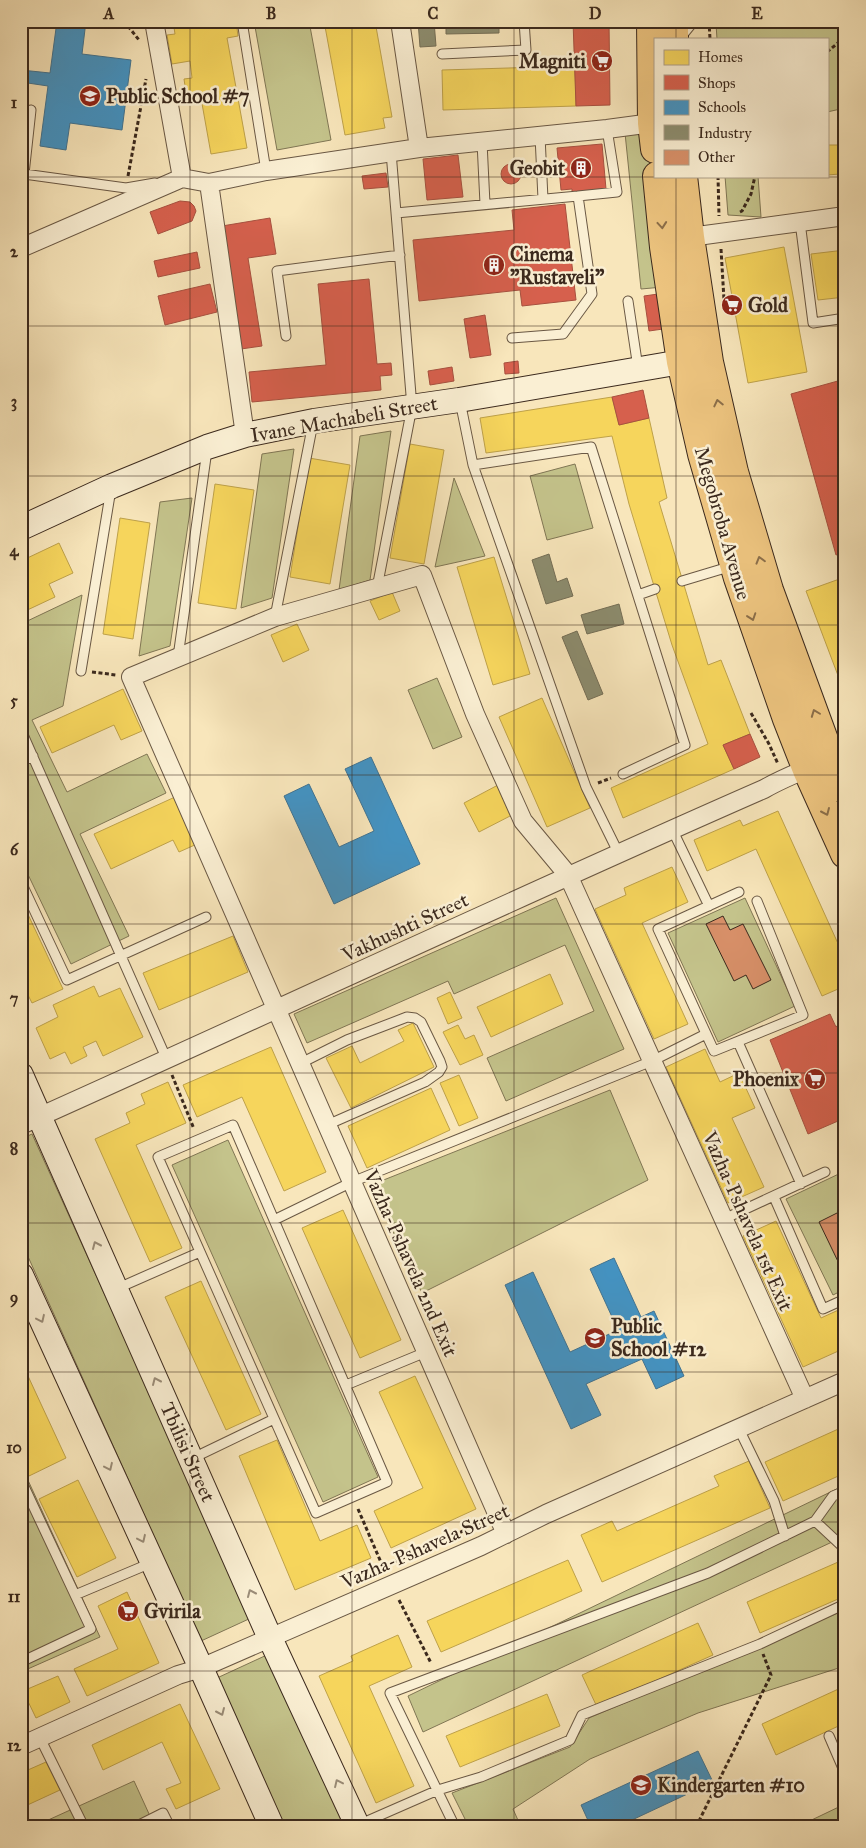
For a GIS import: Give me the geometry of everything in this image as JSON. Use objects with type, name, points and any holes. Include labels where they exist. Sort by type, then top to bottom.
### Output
[{"type":"main road","points":[[651,21],[654,136]]},
{"type":"main road","points":[[674,21],[674,38]]},
{"type":"main road","name":"Megobroba Avenue","points":[[657,178],[664,247],[681,362],[702,454],[734,565],[784,710],[807,770],[845,854]]},
{"type":"main road","name":"Megobroba Avenue","points":[[683,178],[708,362],[734,472],[769,590],[838,756],[845,790]]},
{"type":"main road","name":"Ivane Machabeli Street","points":[[23,523],[207,447],[245,435],[314,421],[459,400],[681,362]]},
{"type":"main road","name":"Tbilisi Street","points":[[21,1075],[30,1121],[116,1289],[270,1638],[358,1826]]},
{"type":"main road","points":[[21,1275],[202,1668],[272,1827]]},
{"type":"street","points":[[154,21],[182,178]]},
{"type":"street","points":[[400,21],[419,148]]},
{"type":"street","points":[[21,248],[182,178],[209,183],[266,171],[419,148],[607,129],[654,136]]},
{"type":"street","points":[[209,183],[245,435]]},
{"type":"street","points":[[690,237],[845,216]]},
{"type":"street","name":"Vazha-Pshavela 1st Exit","points":[[377,588],[422,575],[475,714],[523,821],[568,875],[805,1399]]},
{"type":"street","points":[[131,677],[275,617],[377,588]]},
{"type":"street","name":"Vazha-Pshavela 2nd Exit","points":[[131,677],[506,1534]]},
{"type":"street","name":"Vakhushti Street","points":[[30,1121],[618,852],[838,756]]},
{"type":"street","name":"Vazha-Pshavela Street","points":[[21,1746],[178,1675],[202,1668],[506,1534],[546,1514],[845,1381]]},
{"type":"lane","points":[[242,21],[266,171]]},
{"type":"lane","points":[[442,54],[526,50],[524,21]]},
{"type":"lane","points":[[680,38],[694,21]]},
{"type":"lane","points":[[31,110],[24,174],[126,188],[182,178]]},
{"type":"lane","points":[[396,213],[617,192],[607,129]]},
{"type":"lane","points":[[540,136],[543,199]]},
{"type":"lane","points":[[482,142],[485,204]]},
{"type":"lane","points":[[377,588],[412,407],[391,152]]},
{"type":"lane","points":[[512,338],[563,334],[592,294],[578,196]]},
{"type":"lane","points":[[800,222],[812,322],[845,318]]},
{"type":"lane","points":[[286,336],[277,271],[400,255]]},
{"type":"lane","points":[[628,301],[638,369]]},
{"type":"lane","points":[[459,400],[473,466],[586,788],[618,852]]},
{"type":"lane","points":[[275,617],[314,421]]},
{"type":"lane","points":[[178,658],[207,447]]},
{"type":"lane","points":[[473,466],[591,447],[686,745],[623,774]]},
{"type":"lane","points":[[82,671],[112,486]]},
{"type":"lane","points":[[682,581],[734,565]]},
{"type":"lane","points":[[638,595],[655,589]]},
{"type":"lane","points":[[21,730],[166,1060]]},
{"type":"lane","points":[[21,762],[33,756]]},
{"type":"lane","points":[[672,829],[709,906]]},
{"type":"lane","points":[[21,882],[67,980],[206,917]]},
{"type":"lane","points":[[739,892],[658,929],[714,1051],[804,1015],[757,901]]},
{"type":"lane","points":[[299,1064],[347,1040],[407,1017],[415,1018],[421,1022],[440,1061],[442,1067],[439,1072],[425,1082],[326,1125]]},
{"type":"lane","points":[[274,1220],[352,1182],[652,1062],[706,1034]]},
{"type":"lane","points":[[738,1042],[801,1184]]},
{"type":"lane","points":[[233,1124],[387,1482],[316,1513],[158,1157],[199,1139],[233,1124]]},
{"type":"lane","points":[[724,1219],[825,1172]]},
{"type":"lane","points":[[774,1197],[823,1309],[845,1299]]},
{"type":"lane","points":[[116,1289],[200,1252]]},
{"type":"lane","points":[[346,1385],[426,1352]]},
{"type":"lane","points":[[191,1459],[274,1419]]},
{"type":"lane","points":[[739,1429],[774,1501],[786,1536]]},
{"type":"lane","points":[[21,1480],[92,1629],[21,1662]]},
{"type":"lane","points":[[455,1827],[390,1693],[708,1573],[815,1521],[833,1496],[845,1491]]},
{"type":"lane","points":[[815,1521],[845,1549]]},
{"type":"lane","points":[[75,1595],[153,1563]]},
{"type":"lane","points":[[358,1826],[438,1790],[482,1777],[570,1740],[582,1715],[760,1644],[845,1604]]},
{"type":"lane","points":[[829,1736],[845,1773]]},
{"type":"lane","points":[[40,1738],[84,1827]]},
{"type":"lane","points":[[135,1827],[163,1813],[170,1827]]},
{"type":"path","points":[[124,21],[141,42]]},
{"type":"path","points":[[709,21],[710,38]]},
{"type":"path","points":[[828,51],[845,37]]},
{"type":"path","points":[[126,188],[147,74]]},
{"type":"path","points":[[718,178],[724,300]]},
{"type":"path","points":[[734,212],[742,211],[751,194],[755,178]]},
{"type":"path","points":[[719,214],[727,213]]},
{"type":"path","points":[[82,671],[131,677]]},
{"type":"path","points":[[751,713],[769,744]]},
{"type":"path","points":[[586,788],[623,774]]},
{"type":"path","points":[[166,1060],[199,1139]]},
{"type":"path","points":[[696,1827],[771,1675],[760,1644]]},
{"type":"shaded area","points":[[254,21],[309,21],[331,140],[277,150]]},
{"type":"shaded area","points":[[845,21],[845,108],[828,112],[828,38],[717,38],[716,24]]},
{"type":"shaded area","points":[[647,131],[663,287],[641,289],[625,133]]},
{"type":"shaded area","points":[[725,178],[758,178],[761,217],[728,215]]},
{"type":"shaded area","points":[[391,431],[370,580],[339,590],[360,436]]},
{"type":"shaded area","points":[[294,449],[272,598],[241,608],[262,454]]},
{"type":"shaded area","points":[[575,464],[593,528],[547,540],[530,476]]},
{"type":"shaded area","points":[[454,478],[485,556],[435,567]]},
{"type":"shaded area","points":[[192,498],[170,646],[139,656],[160,502]]},
{"type":"shaded area","points":[[82,595],[63,706],[32,720],[67,792],[147,754],[166,793],[80,834],[129,936],[71,964],[21,860],[21,624]]},
{"type":"shaded area","points":[[437,678],[462,737],[433,749],[408,690]]},
{"type":"shaded area","points":[[556,898],[624,1049],[506,1101],[487,1058],[594,1011],[565,945],[454,994],[448,981],[307,1043],[294,1014]]},
{"type":"shaded area","points":[[745,898],[795,1006],[718,1042],[668,933]]},
{"type":"shaded area","points":[[610,1090],[648,1180],[422,1293],[371,1185]]},
{"type":"shaded area","points":[[32,1134],[251,1618],[201,1641],[21,1241],[21,1139]]},
{"type":"shaded area","points":[[228,1140],[378,1477],[323,1502],[172,1165]]},
{"type":"shaded area","points":[[845,1171],[845,1289],[833,1295],[786,1199]]},
{"type":"shaded area","points":[[21,1465],[100,1637],[21,1672]]},
{"type":"shaded area","points":[[845,1485],[845,1536],[423,1732],[408,1696]]},
{"type":"shaded area","points":[[845,1610],[845,1666],[698,1713],[590,1759],[513,1809],[521,1827],[469,1827],[452,1793],[570,1747],[589,1718]]},
{"type":"shaded area","points":[[269,1654],[347,1827],[284,1827],[217,1678]]},
{"type":"shaded area","points":[[134,1781],[155,1827],[35,1826]]},
{"type":"shaded area","points":[[845,1804],[845,1827],[797,1827]]},
{"type":"building: Homes","points":[[173,21],[224,21],[224,23],[236,21],[238,36],[227,38],[247,148],[211,154],[201,98],[187,100],[184,79],[192,78],[190,61],[172,64],[167,35],[175,34]]},
{"type":"building: Homes","points":[[324,21],[375,21],[392,117],[383,118],[385,128],[345,135]]},
{"type":"building: Homes","points":[[575,66],[576,106],[443,110],[442,70]]},
{"type":"building: Homes","points":[[828,145],[838,145],[840,174],[828,175]]},
{"type":"building: Homes","points":[[784,247],[807,372],[748,383],[725,258]]},
{"type":"building: Homes","points":[[845,250],[845,297],[818,300],[811,254]]},
{"type":"building: Homes","points":[[612,397],[619,425],[649,418],[667,498],[659,502],[708,665],[721,660],[750,734],[723,745],[734,769],[623,818],[611,788],[708,744],[672,645],[629,504],[612,436],[486,453],[480,418]]},
{"type":"building: Homes","points":[[410,444],[444,450],[424,564],[390,558]]},
{"type":"building: Homes","points":[[309,458],[350,465],[330,584],[290,577]]},
{"type":"building: Homes","points":[[215,484],[254,490],[236,609],[198,603]]},
{"type":"building: Homes","points":[[120,518],[150,523],[133,639],[103,634]]},
{"type":"building: Homes","points":[[59,543],[73,573],[49,584],[55,597],[21,613],[21,561]]},
{"type":"building: Homes","points":[[494,557],[530,674],[493,685],[457,567]]},
{"type":"building: Homes","points":[[845,577],[845,694],[806,591]]},
{"type":"building: Homes","points":[[392,592],[400,611],[379,620],[370,601]]},
{"type":"building: Homes","points":[[297,624],[309,650],[283,662],[271,635]]},
{"type":"building: Homes","points":[[123,689],[142,731],[121,740],[114,725],[52,753],[40,727]]},
{"type":"building: Homes","points":[[542,698],[590,808],[547,827],[499,717]]},
{"type":"building: Homes","points":[[498,785],[514,814],[479,832],[464,803]]},
{"type":"building: Homes","points":[[175,797],[197,844],[179,852],[173,840],[111,869],[94,834]]},
{"type":"building: Homes","points":[[778,811],[845,959],[845,986],[822,996],[756,849],[707,871],[694,840],[740,820],[743,826]]},
{"type":"building: Homes","points":[[672,867],[688,902],[642,923],[688,1024],[654,1039],[595,909],[626,895],[624,888]]},
{"type":"building: Homes","points":[[25,908],[63,989],[32,1003],[21,981],[21,909]]},
{"type":"building: Homes","points":[[233,936],[248,972],[159,1010],[143,973]]},
{"type":"building: Homes","points":[[550,974],[563,1004],[491,1037],[477,1007]]},
{"type":"building: Homes","points":[[94,986],[99,997],[120,988],[143,1037],[103,1056],[96,1041],[83,1047],[87,1056],[71,1064],[65,1052],[50,1059],[36,1028],[58,1017],[53,1005]]},
{"type":"building: Homes","points":[[450,992],[462,1018],[448,1024],[437,998]]},
{"type":"building: Homes","points":[[413,1023],[434,1067],[351,1108],[326,1058],[352,1046],[360,1063],[404,1041],[398,1030]]},
{"type":"building: Homes","points":[[458,1025],[465,1039],[474,1035],[483,1055],[460,1065],[443,1032]]},
{"type":"building: Homes","points":[[271,1047],[326,1172],[284,1191],[242,1097],[197,1117],[183,1085]]},
{"type":"building: Homes","points":[[705,1049],[720,1082],[739,1073],[755,1108],[732,1118],[764,1187],[728,1203],[666,1067]]},
{"type":"building: Homes","points":[[459,1075],[478,1118],[459,1126],[440,1083]]},
{"type":"building: Homes","points":[[168,1082],[186,1123],[136,1145],[182,1248],[150,1262],[95,1139],[130,1123],[126,1113],[145,1104],[141,1094]]},
{"type":"building: Homes","points":[[431,1088],[450,1130],[367,1168],[348,1126]]},
{"type":"building: Homes","points":[[343,1210],[401,1340],[360,1358],[302,1228]]},
{"type":"building: Homes","points":[[776,1221],[821,1318],[845,1307],[845,1348],[803,1367],[743,1236]]},
{"type":"building: Homes","points":[[201,1281],[261,1414],[226,1430],[165,1297]]},
{"type":"building: Homes","points":[[21,1332],[26,1342],[21,1344]]},
{"type":"building: Homes","points":[[28,1376],[66,1458],[29,1476],[21,1460],[21,1379]]},
{"type":"building: Homes","points":[[415,1376],[476,1509],[391,1548],[374,1511],[423,1488],[379,1392]]},
{"type":"building: Homes","points":[[845,1426],[845,1473],[783,1501],[765,1462]]},
{"type":"building: Homes","points":[[277,1440],[320,1541],[357,1525],[371,1558],[295,1590],[239,1456]]},
{"type":"building: Homes","points":[[749,1461],[770,1508],[602,1582],[581,1535],[612,1521],[617,1531],[719,1486],[714,1476]]},
{"type":"building: Homes","points":[[78,1480],[116,1558],[77,1577],[39,1499]]},
{"type":"building: Homes","points":[[845,1559],[845,1596],[760,1633],[747,1602]]},
{"type":"building: Homes","points":[[568,1560],[582,1591],[441,1652],[427,1621]]},
{"type":"building: Homes","points":[[127,1592],[159,1663],[87,1696],[74,1669],[118,1649],[98,1606]]},
{"type":"building: Homes","points":[[698,1623],[713,1655],[597,1707],[582,1675]]},
{"type":"building: Homes","points":[[398,1635],[412,1667],[369,1686],[414,1786],[376,1803],[319,1676],[353,1661],[351,1656]]},
{"type":"building: Homes","points":[[58,1676],[70,1702],[36,1718],[23,1691]]},
{"type":"building: Homes","points":[[845,1686],[845,1723],[776,1755],[762,1724]]},
{"type":"building: Homes","points":[[547,1694],[560,1726],[460,1767],[446,1736]]},
{"type":"building: Homes","points":[[180,1704],[220,1789],[176,1809],[166,1789],[181,1783],[162,1742],[103,1770],[92,1745]]},
{"type":"building: Homes","points":[[46,1762],[60,1790],[21,1808],[21,1773]]},
{"type":"building: Shops","points":[[573,21],[609,21],[610,105],[576,106]]},
{"type":"building: Shops","name":"Geobit","points":[[602,144],[606,189],[572,192],[572,189],[561,190],[557,148]]},
{"type":"building: Shops","points":[[458,155],[463,197],[427,200],[423,159]]},
{"type":"building: Shops","points":[[507,164],[515,164],[521,170],[521,178],[515,184],[507,184],[501,178],[501,170]]},
{"type":"building: Shops","points":[[386,173],[388,187],[364,189],[362,176]]},
{"type":"building: Shops","points":[[180,201],[190,202],[194,206],[196,211],[192,221],[158,234],[150,212]]},
{"type":"building: Shops","name":"Cinema \"Rustaveli\"","points":[[565,204],[576,300],[522,306],[520,290],[419,301],[413,240],[514,230],[512,210]]},
{"type":"building: Shops","points":[[270,218],[276,254],[248,258],[262,346],[241,349],[222,226]]},
{"type":"building: Shops","points":[[197,252],[200,268],[158,277],[154,261]]},
{"type":"building: Shops","points":[[369,279],[377,364],[391,363],[392,375],[380,376],[381,390],[252,402],[249,372],[326,365],[318,284]]},
{"type":"building: Shops","points":[[210,284],[217,312],[165,325],[158,296]]},
{"type":"building: Shops","points":[[658,294],[663,329],[649,331],[644,296]]},
{"type":"building: Shops","points":[[485,315],[491,355],[470,358],[464,319]]},
{"type":"building: Shops","points":[[518,361],[519,373],[505,374],[504,363]]},
{"type":"building: Shops","points":[[452,367],[454,381],[430,385],[428,371]]},
{"type":"building: Shops","points":[[845,379],[845,552],[836,555],[791,394]]},
{"type":"building: Shops","points":[[643,390],[649,418],[619,425],[612,397]]},
{"type":"building: Shops","points":[[750,734],[760,757],[734,769],[723,745]]},
{"type":"building: Shops","name":"Phoenix","points":[[830,1014],[836,1027],[845,1017],[845,1118],[808,1134],[770,1040]]},
{"type":"building: Schools","points":[[57,21],[86,21],[82,54],[131,60],[122,130],[70,123],[66,150],[40,146],[48,86],[21,82],[21,70],[50,73]]},
{"type":"building: Schools","points":[[371,757],[420,864],[334,904],[284,796],[309,784],[339,847],[374,831],[345,769]]},
{"type":"building: Schools","points":[[614,1258],[641,1317],[654,1311],[684,1376],[656,1389],[642,1359],[586,1384],[601,1415],[571,1429],[505,1285],[533,1272],[570,1352],[618,1330],[590,1269]]},
{"type":"building: Schools","points":[[698,1751],[713,1782],[617,1827],[591,1827],[581,1805]]},
{"type":"building: Industry","points":[[418,21],[434,21],[436,46],[420,47]]},
{"type":"building: Industry","points":[[446,21],[499,21],[499,33],[446,34]]},
{"type":"building: Industry","points":[[549,554],[557,582],[567,578],[573,596],[546,604],[532,560]]},
{"type":"building: Industry","points":[[619,604],[624,624],[587,634],[581,615]]},
{"type":"building: Industry","points":[[577,631],[603,694],[588,700],[562,637]]},
{"type":"building: Other","points":[[723,916],[730,930],[743,924],[771,980],[753,989],[746,975],[734,981],[706,924]]},
{"type":"building: Other","points":[[839,1212],[845,1223],[845,1276],[819,1222]]},
{"type":"place","name":"Magniti","points":[[602,61]]},
{"type":"place","name":"Public School #7","points":[[90,96]]},
{"type":"place","name":"Geobit","points":[[581,168]]},
{"type":"place","name":"Cinema \"Rustaveli\"","points":[[494,265]]},
{"type":"place","name":"Gold","points":[[732,305]]},
{"type":"place","name":"Phoenix","points":[[815,1079]]},
{"type":"place","name":"Public School #12","points":[[595,1338]]},
{"type":"place","name":"Gvirila","points":[[128,1611]]},
{"type":"place","name":"Kindergarten #10","points":[[641,1785]]}]
